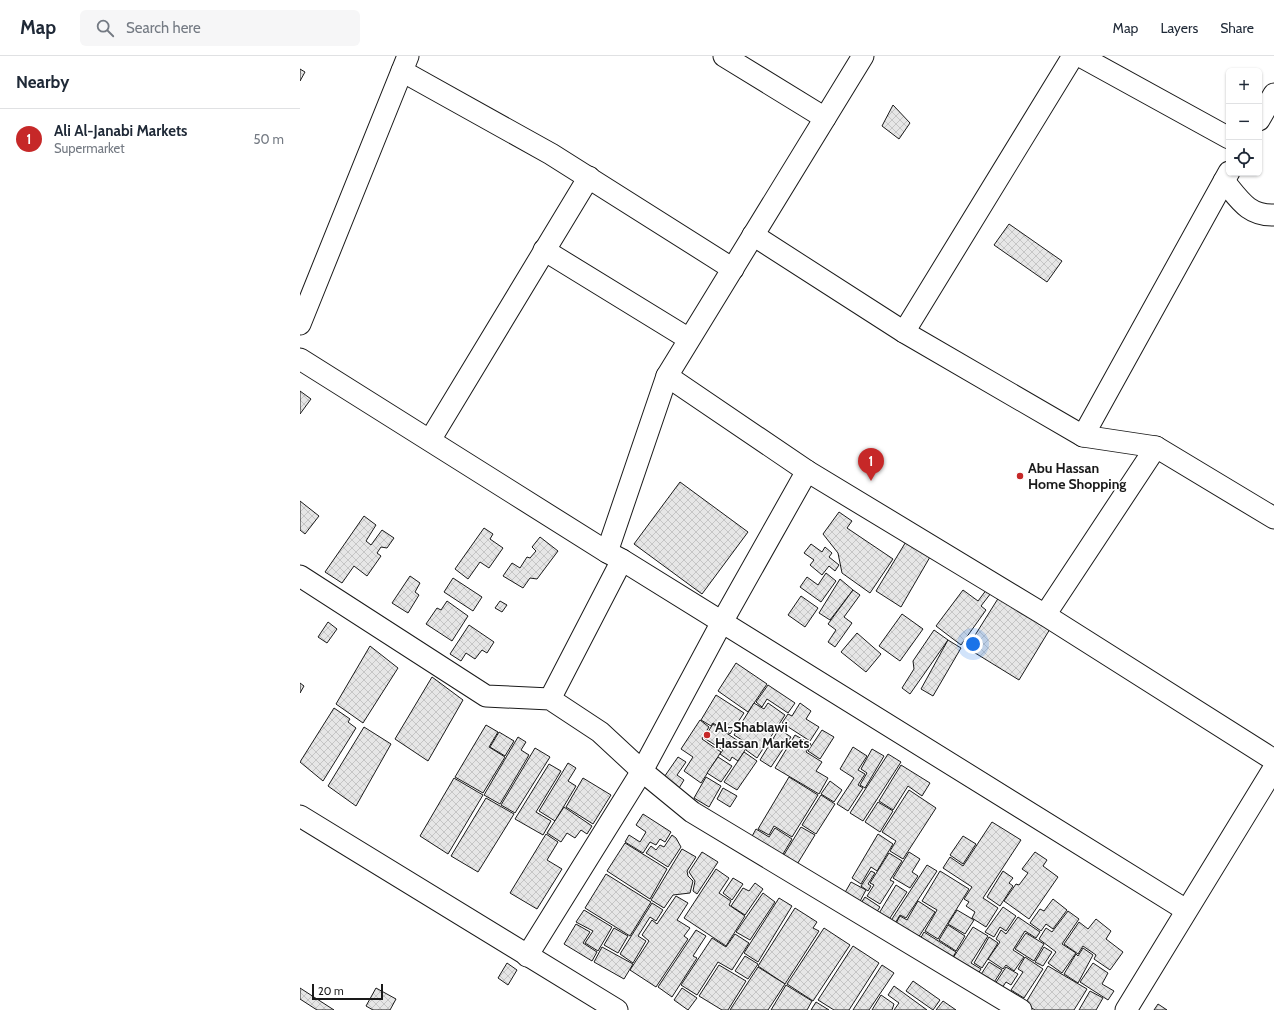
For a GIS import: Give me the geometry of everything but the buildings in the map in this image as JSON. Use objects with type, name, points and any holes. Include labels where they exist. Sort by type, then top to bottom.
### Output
[{"type":"street","points":[[724,56],[825,118]]},
{"type":"street","points":[[550,699],[614,556],[667,376],[863,56]]},
{"type":"street","points":[[904,332],[1074,56]]},
{"type":"street","points":[[1080,56],[1226,136]]},
{"type":"street","points":[[300,324],[405,64],[589,177],[733,268]]},
{"type":"street","points":[[1262,115],[1274,94]]},
{"type":"street","points":[[430,440],[589,177]]},
{"type":"street","points":[[1083,436],[1226,177],[1243,205],[1262,215],[1274,215]]},
{"type":"street","points":[[753,235],[904,332],[1083,436],[1156,447],[1274,518]]},
{"type":"street","points":[[544,250],[689,339]]},
{"type":"street","points":[[300,359],[614,556],[1186,910]]},
{"type":"street","points":[[667,376],[807,471],[1045,615],[1274,760]]},
{"type":"street","points":[[1045,615],[1156,447]]},
{"type":"street","points":[[527,956],[642,771],[722,622],[807,471]]},
{"type":"street","points":[[300,576],[486,696],[550,699],[600,732],[642,771],[692,812],[1021,1010]]},
{"type":"street","points":[[1126,1010],[1274,768]]},
{"type":"street","points":[[300,816],[617,1010]]},
{"type":"place","name":"Abu Hassan Home Shopping","points":[[1020,476]]},
{"type":"place","name":"Ali Al-Janabi Markets","points":[[871,481]]},
{"type":"place","name":"Al-Shablawi Hassan Markets","points":[[707,735]]}]
